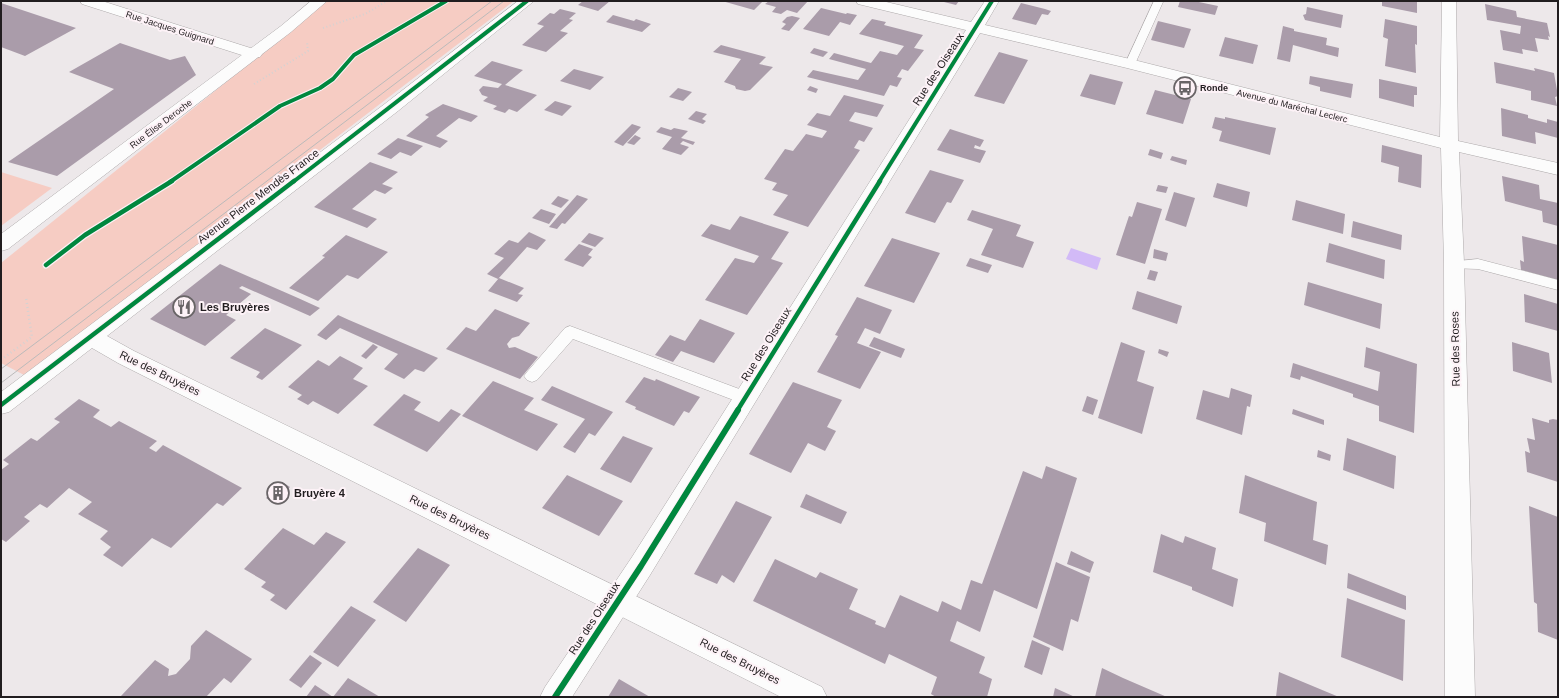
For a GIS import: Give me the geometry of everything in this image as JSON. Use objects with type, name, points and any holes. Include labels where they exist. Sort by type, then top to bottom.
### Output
[{"type":"street","name":"Rue Jacques Guignard","points":[[87,1],[254,54]]},
{"type":"street","name":"Rue Élise Deroche","points":[[1,244],[254,54],[320,1]]},
{"type":"street","name":"Avenue Pierre Mendès France","points":[[1,405],[392,107],[527,1]]},
{"type":"street","name":"Avenue du Maréchal Leclerc","points":[[863,1],[1130,64],[1387,130],[1558,169]]},
{"type":"street","name":"Rue des Oiseaux","points":[[555,697],[617,600],[641,566],[992,1]]},
{"type":"street","name":"Rue des Roses","points":[[1450,1],[1450,144],[1454,265],[1460,697]]},
{"type":"street","name":"Rue des Bruyères","points":[[88,338],[812,697]]},
{"type":"lane","points":[[1130,64],[1158,2]]},
{"type":"lane","points":[[1454,265],[1478,264],[1558,286]]},
{"type":"lane","points":[[532,376],[570,332],[744,398]]},
{"type":"path","points":[[321,28],[356,17],[382,6],[387,1]]},
{"type":"path","points":[[251,84],[263,80],[308,51],[307,41]]},
{"type":"path","points":[[1,360],[32,337],[26,298]]},
{"type":"shaded area","points":[[327,1],[514,1],[26,376],[1,363],[1,263]]},
{"type":"shaded area","points":[[1,172],[52,188],[1,226]]},
{"type":"shaded area","points":[[1071,248],[1101,258],[1097,270],[1066,259]]},
{"type":"building","points":[[583,1],[610,1],[598,11],[578,5]]},
{"type":"building","points":[[722,1],[763,1],[754,10]]},
{"type":"building","points":[[769,1],[808,1],[797,13],[787,10],[781,14],[772,12],[776,7],[765,4]]},
{"type":"building","points":[[940,1],[959,1],[956,5]]},
{"type":"building","points":[[1180,1],[1194,1],[1218,6],[1215,15],[1178,7]]},
{"type":"building","points":[[1382,1],[1417,1],[1417,13],[1382,6]]},
{"type":"building","points":[[1,3],[76,28],[25,56],[1,47]]},
{"type":"building","points":[[1021,3],[1051,11],[1048,15],[1042,14],[1036,25],[1012,19]]},
{"type":"building","points":[[1485,4],[1516,11],[1517,17],[1547,23],[1550,37],[1548,36],[1549,40],[1535,38],[1538,52],[1522,49],[1523,54],[1503,50],[1500,30],[1520,34],[1521,26],[1487,20]]},
{"type":"building","points":[[1307,7],[1343,15],[1341,28],[1305,20],[1303,15],[1306,14]]},
{"type":"building","points":[[821,8],[857,15],[850,25],[840,22],[829,36],[803,29]]},
{"type":"building","points":[[560,9],[576,13],[569,19],[573,20],[560,31],[568,33],[546,52],[522,45],[544,26],[537,24],[550,13],[554,14]]},
{"type":"building","points":[[613,15],[634,21],[636,19],[651,24],[642,32],[606,22]]},
{"type":"building","points":[[792,16],[800,18],[789,31],[781,29],[786,24],[782,22],[787,17]]},
{"type":"building","points":[[872,19],[886,22],[884,25],[923,35],[914,48],[924,50],[908,71],[902,69],[897,77],[902,78],[897,87],[890,85],[884,96],[807,77],[813,70],[858,80],[866,69],[829,59],[834,53],[871,63],[880,51],[897,55],[904,46],[859,34]]},
{"type":"building","points":[[1385,19],[1417,26],[1417,45],[1415,44],[1416,73],[1385,66],[1388,39],[1383,37]]},
{"type":"building","points":[[1158,21],[1191,29],[1184,48],[1151,40]]},
{"type":"building","points":[[1283,26],[1294,29],[1294,31],[1327,38],[1326,45],[1339,48],[1338,57],[1293,45],[1290,62],[1277,59]]},
{"type":"building","points":[[1225,37],[1258,45],[1253,64],[1219,56]]},
{"type":"building","points":[[120,43],[170,60],[185,56],[196,75],[57,176],[8,162],[114,89],[69,72]]},
{"type":"building","points":[[721,45],[766,57],[759,64],[773,67],[750,90],[745,91],[736,89],[735,86],[724,82],[741,59],[713,52]]},
{"type":"building","points":[[814,48],[828,52],[823,57],[810,53]]},
{"type":"building","points":[[999,52],[1028,60],[1004,104],[974,96]]},
{"type":"building","points":[[492,61],[523,70],[505,85],[537,95],[517,112],[509,109],[505,113],[493,109],[497,106],[483,101],[488,97],[482,95],[479,90],[483,86],[498,88],[502,84],[474,76]]},
{"type":"building","points":[[1494,62],[1535,71],[1534,68],[1554,73],[1558,96],[1555,97],[1557,106],[1531,100],[1531,91],[1496,83]]},
{"type":"building","points":[[574,69],[604,77],[590,90],[560,81]]},
{"type":"building","points":[[1090,74],[1123,82],[1115,105],[1080,96]]},
{"type":"building","points":[[1310,76],[1353,84],[1351,98],[1320,91],[1320,87],[1309,84]]},
{"type":"building","points":[[1379,79],[1417,87],[1417,95],[1414,95],[1414,107],[1379,98]]},
{"type":"building","points":[[810,86],[818,89],[816,93],[807,90]]},
{"type":"building","points":[[678,88],[692,92],[683,101],[669,97]]},
{"type":"building","points":[[1155,90],[1191,99],[1183,124],[1146,114]]},
{"type":"building","points":[[844,95],[884,105],[877,117],[855,112],[849,121],[873,128],[864,142],[859,140],[854,148],[860,150],[808,227],[773,215],[788,195],[772,190],[777,183],[764,179],[785,149],[793,151],[806,134],[822,138],[827,131],[807,125],[817,113],[830,116]]},
{"type":"building","points":[[555,101],[572,106],[562,116],[544,110]]},
{"type":"building","points":[[443,104],[478,116],[471,122],[459,118],[436,136],[448,141],[440,148],[406,136],[429,117],[425,115]]},
{"type":"building","points":[[1501,108],[1528,115],[1528,118],[1547,123],[1547,119],[1558,122],[1558,138],[1535,132],[1536,144],[1502,136]]},
{"type":"building","points":[[696,111],[707,114],[702,119],[706,121],[703,124],[688,119]]},
{"type":"building","points":[[1215,117],[1225,119],[1225,117],[1276,128],[1270,155],[1219,141],[1222,131],[1212,128]]},
{"type":"building","points":[[632,124],[641,127],[623,146],[614,142]]},
{"type":"building","points":[[661,127],[671,130],[674,128],[688,131],[681,138],[695,142],[693,145],[683,141],[680,144],[689,147],[681,155],[662,149],[672,137],[656,132]]},
{"type":"building","points":[[950,129],[984,140],[980,147],[975,145],[974,148],[986,151],[980,163],[937,150]]},
{"type":"building","points":[[635,135],[641,138],[634,145],[627,143]]},
{"type":"building","points":[[398,138],[423,146],[411,156],[400,152],[391,159],[377,154]]},
{"type":"building","points":[[1382,145],[1422,155],[1421,188],[1398,182],[1399,167],[1381,162]]},
{"type":"building","points":[[1150,149],[1163,153],[1161,159],[1148,155]]},
{"type":"building","points":[[1172,156],[1187,160],[1186,165],[1170,160]]},
{"type":"building","points":[[370,162],[398,172],[382,184],[393,188],[385,194],[375,190],[352,209],[377,219],[367,228],[314,207]]},
{"type":"building","points":[[930,170],[964,180],[951,203],[947,202],[935,223],[905,213]]},
{"type":"building","points":[[1502,176],[1539,185],[1540,199],[1558,203],[1558,226],[1543,222],[1542,211],[1505,201]]},
{"type":"building","points":[[1217,183],[1250,192],[1247,207],[1213,197]]},
{"type":"building","points":[[1158,185],[1168,187],[1166,193],[1156,191]]},
{"type":"building","points":[[1174,192],[1195,198],[1186,227],[1165,220]]},
{"type":"building","points":[[577,195],[588,199],[565,224],[562,223],[557,229],[549,227]]},
{"type":"building","points":[[558,196],[569,200],[561,208],[551,204]]},
{"type":"building","points":[[1296,200],[1345,214],[1343,234],[1292,220]]},
{"type":"building","points":[[1137,202],[1162,209],[1145,264],[1116,255],[1129,216],[1132,217]]},
{"type":"building","points":[[541,209],[556,214],[549,224],[532,218]]},
{"type":"building","points":[[972,210],[1021,225],[1016,236],[1034,242],[1023,268],[981,255],[993,229],[967,220]]},
{"type":"building","points":[[740,216],[789,232],[771,259],[783,263],[747,315],[705,300],[735,258],[754,263],[759,256],[701,236],[711,224],[730,230]]},
{"type":"building","points":[[1353,221],[1402,235],[1401,250],[1351,237]]},
{"type":"building","points":[[529,232],[546,240],[537,250],[527,247],[498,279],[487,274],[504,258],[494,254],[509,240],[518,243]]},
{"type":"building","points":[[589,233],[604,238],[595,247],[581,242]]},
{"type":"building","points":[[346,235],[388,252],[358,279],[347,275],[318,301],[289,288],[325,257],[322,256]]},
{"type":"building","points":[[1522,236],[1558,245],[1558,280],[1521,270],[1520,260],[1524,262]]},
{"type":"building","points":[[892,238],[940,253],[914,303],[864,286]]},
{"type":"building","points":[[1329,243],[1385,260],[1384,279],[1326,262]]},
{"type":"building","points":[[579,244],[593,249],[588,255],[592,257],[583,267],[564,260]]},
{"type":"building","points":[[1154,249],[1168,253],[1166,261],[1153,258]]},
{"type":"building","points":[[970,258],[992,265],[988,273],[966,266]]},
{"type":"building","points":[[220,264],[320,308],[310,316],[242,286],[239,288],[251,294],[226,315],[236,320],[205,346],[150,319]]},
{"type":"building","points":[[1150,270],[1158,272],[1155,281],[1147,279]]},
{"type":"building","points":[[499,278],[524,288],[518,294],[523,295],[517,302],[488,291]]},
{"type":"building","points":[[1308,282],[1382,304],[1380,329],[1304,305]]},
{"type":"building","points":[[1137,291],[1182,306],[1177,324],[1132,309]]},
{"type":"building","points":[[1524,294],[1558,304],[1558,331],[1525,322]]},
{"type":"building","points":[[857,297],[892,310],[880,334],[865,328],[857,343],[881,352],[860,389],[817,372],[838,336],[835,335]]},
{"type":"building","points":[[495,309],[530,323],[519,336],[512,338],[507,344],[509,348],[515,347],[538,357],[520,379],[446,349],[466,327],[476,331]]},
{"type":"building","points":[[338,315],[438,358],[424,372],[415,369],[404,379],[384,369],[398,354],[340,328],[326,340],[317,335]]},
{"type":"building","points":[[700,319],[735,333],[714,363],[681,351],[673,362],[655,355],[670,335],[685,341]]},
{"type":"building","points":[[265,328],[302,345],[262,380],[256,377],[260,372],[230,358]]},
{"type":"building","points":[[874,337],[905,349],[901,358],[869,346]]},
{"type":"building","points":[[1121,342],[1145,351],[1137,381],[1154,387],[1142,434],[1098,418]]},
{"type":"building","points":[[1512,342],[1549,353],[1552,383],[1513,371]]},
{"type":"building","points":[[373,344],[378,347],[366,359],[361,356]]},
{"type":"building","points":[[1366,347],[1417,364],[1414,433],[1379,421],[1379,406],[1353,397],[1353,394],[1301,376],[1300,380],[1290,377],[1293,363],[1378,391],[1380,372],[1364,367]]},
{"type":"building","points":[[1159,349],[1169,352],[1167,357],[1158,353]]},
{"type":"building","points":[[340,356],[363,368],[353,379],[368,386],[338,414],[313,401],[308,405],[297,399],[302,395],[288,387],[318,360],[329,366]]},
{"type":"building","points":[[644,377],[655,381],[656,379],[700,397],[689,413],[684,411],[674,426],[635,409],[636,407],[625,402]]},
{"type":"building","points":[[493,381],[534,398],[524,410],[558,424],[537,451],[462,416]]},
{"type":"building","points":[[793,382],[842,400],[827,427],[836,431],[825,451],[808,443],[791,473],[749,454]]},
{"type":"building","points":[[552,386],[613,412],[595,436],[589,433],[575,453],[563,447],[585,419],[541,400]]},
{"type":"building","points":[[1231,388],[1252,395],[1250,407],[1247,406],[1242,435],[1196,419],[1203,390],[1229,398]]},
{"type":"building","points":[[404,394],[421,402],[414,410],[439,422],[451,409],[461,414],[427,452],[373,425]]},
{"type":"building","points":[[1087,396],[1098,400],[1093,415],[1082,411]]},
{"type":"building","points":[[79,399],[100,410],[93,417],[111,427],[119,421],[157,441],[149,448],[156,452],[163,445],[242,488],[223,506],[217,503],[171,548],[152,538],[122,567],[103,555],[111,547],[100,539],[108,531],[78,514],[92,502],[69,488],[47,508],[40,504],[24,517],[30,521],[6,542],[1,539],[1,470],[9,464],[3,460],[31,438],[37,441],[60,422],[54,419]]},
{"type":"building","points":[[1293,409],[1324,420],[1324,425],[1292,414]]},
{"type":"building","points":[[1532,418],[1549,423],[1549,420],[1558,420],[1558,482],[1527,472],[1525,451],[1530,453],[1527,438],[1535,440]]},
{"type":"building","points":[[623,436],[653,448],[631,483],[600,469]]},
{"type":"building","points":[[1347,438],[1396,456],[1394,489],[1343,470]]},
{"type":"building","points":[[1318,450],[1331,455],[1330,461],[1317,457]]},
{"type":"building","points":[[1046,466],[1077,478],[1037,609],[994,590],[980,632],[957,621],[950,641],[985,657],[979,673],[992,679],[987,697],[936,697],[931,694],[937,677],[889,654],[885,664],[753,601],[775,559],[816,578],[820,572],[858,589],[849,609],[876,621],[875,624],[885,628],[900,595],[938,612],[942,601],[961,610],[971,580],[982,584],[1023,471],[1042,479]]},
{"type":"building","points":[[567,475],[623,501],[599,536],[542,508]]},
{"type":"building","points":[[1245,475],[1317,502],[1313,540],[1328,545],[1326,565],[1264,541],[1266,523],[1239,513]]},
{"type":"building","name":"Bruyère 4","points":[[282,482],[290,487],[274,503],[266,498]]},
{"type":"building","points":[[806,494],[847,512],[841,524],[800,507]]},
{"type":"building","points":[[736,501],[772,517],[734,583],[722,575],[717,584],[694,574]]},
{"type":"building","points":[[1529,506],[1558,517],[1558,640],[1538,632],[1537,604],[1534,602]]},
{"type":"building","points":[[283,528],[314,545],[326,532],[346,542],[286,610],[270,600],[275,595],[261,587],[266,582],[244,569]]},
{"type":"building","points":[[1161,534],[1183,543],[1185,536],[1216,548],[1212,569],[1238,579],[1233,607],[1192,590],[1192,587],[1153,572]]},
{"type":"building","points":[[418,548],[450,565],[406,622],[373,602]]},
{"type":"building","points":[[1071,551],[1094,562],[1090,573],[1067,564]]},
{"type":"building","points":[[1056,562],[1090,577],[1078,622],[1071,619],[1063,651],[1033,637]]},
{"type":"building","points":[[1348,573],[1406,596],[1406,610],[1347,588]]},
{"type":"building","points":[[1347,598],[1405,620],[1403,681],[1341,657]]},
{"type":"building","points":[[351,606],[376,620],[338,667],[313,652]]},
{"type":"building","points":[[206,630],[252,659],[231,683],[224,678],[206,697],[121,696],[155,660],[169,669],[168,676],[176,674],[190,659],[191,646]]},
{"type":"building","points":[[1032,640],[1050,648],[1042,675],[1024,667]]},
{"type":"building","points":[[310,655],[322,663],[301,688],[289,680]]},
{"type":"building","points":[[1102,668],[1123,678],[1167,697],[1095,697]]},
{"type":"building","points":[[1279,672],[1339,697],[1276,697]]},
{"type":"building","points":[[348,678],[380,697],[333,697]]},
{"type":"building","points":[[619,679],[650,697],[608,697]]},
{"type":"building","points":[[315,685],[333,697],[306,697]]},
{"type":"building","points":[[1055,688],[1075,697],[1053,697]]},
{"type":"tram line","points":[[1,369],[492,1]]},
{"type":"tram line","points":[[1,383],[504,1]]},
{"type":"cycle path","points":[[46,265],[85,235],[174,180],[280,106],[320,88],[333,79],[354,55],[446,1]]},
{"type":"cycle path","points":[[1,405],[392,107],[527,1]]},
{"type":"cycle path","points":[[555,697],[641,566],[992,1]]},
{"type":"place","name":"Ronde","points":[[1185,88]]},
{"type":"place","name":"Les Bruyères","points":[[184,307]]},
{"type":"place","name":"Bruyère 4","points":[[278,493]]}]
